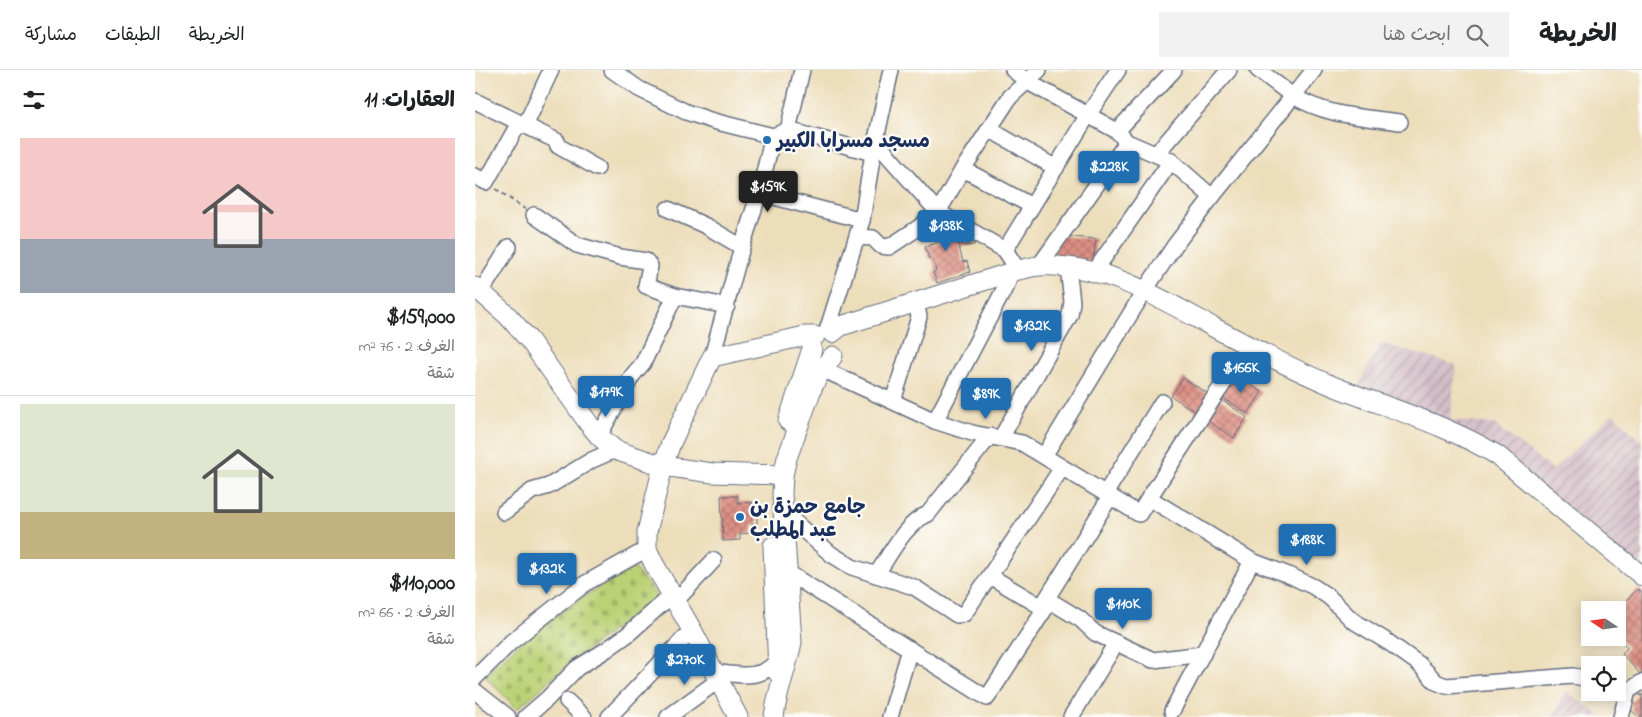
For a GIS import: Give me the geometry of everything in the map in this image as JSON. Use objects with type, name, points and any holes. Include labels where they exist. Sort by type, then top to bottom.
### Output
[{"type":"main road","points":[[774,717],[778,692],[778,659],[771,501],[799,386],[821,338],[841,326],[1013,271],[1039,266],[1068,267],[1094,272],[1145,290],[1249,346],[1332,385],[1474,441],[1497,455],[1642,576]]},
{"type":"main road","points":[[478,290],[507,315],[530,341],[599,436],[615,450],[663,466],[712,473],[777,475]]},
{"type":"main road","points":[[739,717],[647,549],[647,532],[663,466],[671,443],[712,357],[805,336],[821,338],[835,336],[839,349],[813,386],[777,475],[783,512],[792,642],[789,661],[778,692]]},
{"type":"street","points":[[480,179],[522,124],[551,70]]},
{"type":"street","points":[[612,70],[639,89],[686,112],[713,121],[773,136],[788,130],[874,147],[938,212],[1005,250],[1013,271],[935,421]]},
{"type":"street","points":[[788,130],[802,70]]},
{"type":"street","points":[[821,338],[862,220],[874,147],[891,70]]},
{"type":"street","points":[[1013,70],[1028,82],[1088,114],[1122,136],[1171,161],[1212,196]]},
{"type":"street","points":[[857,237],[873,238],[881,246],[889,247],[938,212],[963,169],[1011,96],[1039,70]]},
{"type":"street","points":[[1005,250],[1088,114],[1119,70]]},
{"type":"street","points":[[1039,266],[1122,136],[1174,70]]},
{"type":"street","points":[[1156,154],[1229,70]]},
{"type":"street","points":[[1258,70],[1293,96],[1316,106],[1342,114],[1400,122]]},
{"type":"street","points":[[1043,456],[1145,290],[1175,245],[1212,196],[1314,70]]},
{"type":"street","points":[[475,101],[557,141],[558,146],[597,168]]},
{"type":"street","points":[[989,130],[1056,168]]},
{"type":"street","points":[[712,357],[759,193],[773,136]]},
{"type":"street","points":[[1094,272],[1171,161]]},
{"type":"street","points":[[963,169],[1032,206]]},
{"type":"street","points":[[759,193],[862,220]]},
{"type":"street","points":[[668,209],[705,226],[742,247]]},
{"type":"street","points":[[534,215],[577,245],[620,257],[647,261],[650,266],[646,286],[675,296],[727,306]]},
{"type":"street","points":[[478,290],[509,246]]},
{"type":"street","points":[[876,575],[907,529],[919,518],[928,514],[995,437],[1070,315],[1072,302],[1068,267]]},
{"type":"street","points":[[599,436],[632,376],[643,363],[675,296]]},
{"type":"street","points":[[893,401],[919,317],[916,302]]},
{"type":"street","points":[[828,363],[893,401],[935,421],[972,433],[1022,443],[1139,514],[1249,346]]},
{"type":"street","points":[[787,572],[987,698],[1045,609],[1044,603],[1161,402]]},
{"type":"street","points":[[504,512],[532,491],[549,486],[592,460],[615,450]]},
{"type":"street","points":[[783,512],[831,554],[852,568],[914,587],[957,615],[964,614],[1063,468]]},
{"type":"street","points":[[1149,498],[1253,562],[1314,586],[1329,597],[1352,620],[1419,664],[1436,682],[1446,686],[1573,676],[1581,677]]},
{"type":"street","points":[[475,678],[511,642],[586,583],[647,549]]},
{"type":"street","points":[[526,717],[577,668],[627,635],[674,598],[714,560]]},
{"type":"street","points":[[1172,711],[1253,562]]},
{"type":"street","points":[[990,576],[1080,619],[1095,633],[1153,660],[1203,654]]},
{"type":"street","points":[[609,717],[692,630]]},
{"type":"street","points":[[1071,717],[1116,643]]},
{"type":"street","points":[[890,717],[910,649]]},
{"type":"street","points":[[668,717],[717,676],[760,673],[772,668],[778,659]]},
{"type":"street","points":[[1626,688],[1642,682]]},
{"type":"street","points":[[475,691],[507,717]]},
{"type":"street","points":[[567,701],[584,717]]},
{"type":"street","points":[[1621,717],[1622,701]]},
{"type":"path","points":[[480,179],[534,215]]},
{"type":"shaded area","points":[[1380,343],[1456,365],[1450,420],[1494,424],[1553,470],[1613,413],[1642,443],[1642,571],[1490,443],[1357,388]]},
{"type":"shaded area","points":[[1566,691],[1602,717],[1552,717]]},
{"type":"green space","points":[[634,568],[657,596],[564,668],[517,709],[485,676],[518,644],[581,598]]},
{"type":"building","points":[[936,221],[956,233],[954,237],[957,239],[960,235],[975,244],[963,246],[958,243],[963,262],[967,261],[970,272],[937,283],[933,272],[936,271],[932,258],[929,259],[925,247],[950,238],[941,232],[937,239],[933,236],[926,240],[920,228]]},
{"type":"building","points":[[1062,236],[1096,239],[1093,262],[1050,257]]},
{"type":"building","points":[[1233,373],[1262,392],[1248,414],[1219,395]]},
{"type":"building","points":[[1183,378],[1210,395],[1199,414],[1171,396]]},
{"type":"building","points":[[1219,398],[1247,417],[1234,438],[1205,419]]},
{"type":"building","name":"جامع حمزة بن عبد المطلب","points":[[721,496],[738,496],[738,503],[752,502],[752,510],[757,510],[757,524],[752,524],[752,533],[740,534],[740,540],[723,541]]},
{"type":"building","points":[[1638,589],[1642,592],[1642,672],[1640,674],[1626,658],[1626,656],[1622,654],[1627,648],[1625,601]]},
{"type":"building","points":[[1638,694],[1641,696],[1642,694],[1642,717],[1639,717],[1630,709],[1633,706],[1630,703]]},
{"type":"place","name":"مسجد مسرابا الكبير","points":[[767,140]]},
{"type":"place","name":"جامع حمزة بن عبد المطلب","points":[[740,517]]}]
